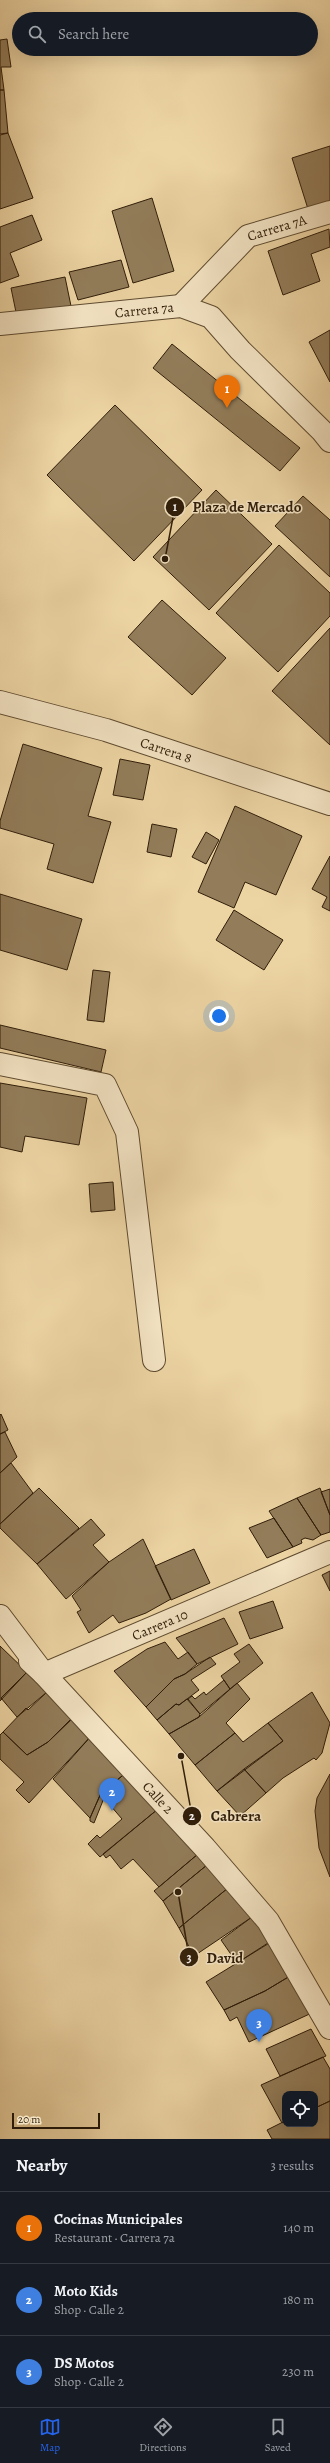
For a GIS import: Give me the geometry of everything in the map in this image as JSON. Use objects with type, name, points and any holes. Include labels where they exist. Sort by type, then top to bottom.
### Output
[{"type":"street","name":"Carrera 7A","points":[[181,306],[248,236],[330,212]]},
{"type":"street","name":"Carrera 7a","points":[[0,324],[181,306],[211,317],[240,350],[322,430],[330,441]]},
{"type":"street","name":"Carrera 8","points":[[0,702],[106,730],[330,804]]},
{"type":"street","points":[[0,1064],[105,1085],[127,1132],[154,1360]]},
{"type":"street","name":"Carrera 10","points":[[44,1674],[330,1552]]},
{"type":"street","name":"Calle 2","points":[[0,1616],[44,1674],[205,1848],[268,1921],[330,2028]]},
{"type":"street","points":[[0,1633],[44,1674]]},
{"type":"building","points":[[7,39],[11,67],[1,67],[4,90],[0,90],[0,40]]},
{"type":"building","points":[[0,90],[4,90],[8,133],[0,134]]},
{"type":"building","points":[[8,133],[33,198],[0,209],[0,135]]},
{"type":"building","points":[[330,146],[330,202],[308,209],[292,158]]},
{"type":"building","points":[[152,198],[174,271],[133,283],[112,211]]},
{"type":"building","points":[[32,215],[42,240],[10,253],[19,276],[0,283],[0,227]]},
{"type":"building","points":[[329,229],[330,247],[311,254],[320,281],[283,295],[268,251]]},
{"type":"building","points":[[121,260],[129,287],[78,300],[69,272]]},
{"type":"building","points":[[65,277],[71,306],[17,317],[11,288]]},
{"type":"building","points":[[330,330],[330,382],[309,342]]},
{"type":"building","points":[[172,344],[300,448],[280,471],[153,368]]},
{"type":"building","points":[[115,405],[202,490],[134,561],[47,475]]},
{"type":"building","points":[[216,490],[272,544],[209,610],[153,557]]},
{"type":"building","points":[[303,496],[330,520],[330,577],[275,526]]},
{"type":"building","points":[[279,545],[330,593],[330,616],[278,672],[216,613]]},
{"type":"building","points":[[162,600],[226,658],[192,695],[128,637]]},
{"type":"building","points":[[330,628],[330,745],[272,691]]},
{"type":"building","points":[[23,744],[102,768],[88,816],[111,822],[93,883],[47,869],[54,844],[0,828],[0,821]]},
{"type":"building","points":[[120,759],[150,765],[143,800],[113,795]]},
{"type":"building","points":[[235,806],[302,836],[276,895],[245,882],[234,908],[198,892]]},
{"type":"building","points":[[152,824],[177,829],[171,857],[147,852]]},
{"type":"building","points":[[206,832],[219,840],[206,864],[192,857]]},
{"type":"building","points":[[330,856],[330,911],[322,907],[327,897],[312,889]]},
{"type":"building","points":[[0,894],[82,919],[67,970],[0,950]]},
{"type":"building","points":[[234,910],[283,940],[264,970],[216,940]]},
{"type":"building","points":[[93,970],[110,972],[104,1022],[87,1020]]},
{"type":"building","points":[[0,1025],[106,1050],[101,1072],[0,1048]]},
{"type":"building","points":[[0,1083],[87,1098],[79,1145],[25,1136],[22,1152],[0,1147]]},
{"type":"building","points":[[113,1182],[115,1210],[91,1212],[89,1184]]},
{"type":"building","points":[[1,1414],[8,1430],[0,1434],[0,1415]]},
{"type":"building","points":[[5,1432],[17,1457],[0,1473],[0,1434]]},
{"type":"building","points":[[11,1463],[33,1493],[0,1524],[0,1473]]},
{"type":"building","points":[[39,1488],[79,1528],[37,1564],[0,1528],[0,1524]]},
{"type":"building","points":[[320,1488],[330,1515],[330,1532],[321,1535],[297,1498]]},
{"type":"building","points":[[330,1489],[330,1515],[321,1492]]},
{"type":"building","points":[[297,1498],[321,1535],[313,1540],[305,1538],[301,1540],[302,1543],[293,1547],[269,1511]]},
{"type":"building","points":[[274,1518],[293,1547],[267,1558],[249,1528]]},
{"type":"building","points":[[91,1519],[105,1535],[93,1545],[109,1562],[66,1599],[37,1564]]},
{"type":"building","points":[[143,1539],[171,1599],[146,1613],[119,1623],[113,1615],[89,1633],[77,1612],[81,1610],[72,1596],[109,1562]]},
{"type":"building","points":[[194,1549],[210,1583],[171,1600],[155,1566]]},
{"type":"building","points":[[330,1571],[330,1591],[322,1575]]},
{"type":"building","points":[[273,1601],[283,1628],[250,1639],[239,1612]]},
{"type":"building","points":[[224,1618],[238,1644],[197,1664],[176,1638]]},
{"type":"building","points":[[165,1642],[178,1659],[188,1652],[197,1664],[185,1674],[174,1679],[146,1707],[114,1671],[147,1649]]},
{"type":"building","points":[[249,1644],[263,1663],[230,1689],[221,1676],[240,1662],[234,1654]]},
{"type":"building","points":[[0,1646],[27,1672],[0,1701]]},
{"type":"building","points":[[210,1657],[216,1664],[191,1680],[199,1690],[179,1705],[176,1704],[157,1720],[146,1707],[174,1679],[185,1674]]},
{"type":"building","points":[[27,1672],[47,1692],[17,1717],[1,1698]]},
{"type":"building","points":[[224,1680],[230,1689],[200,1714],[188,1699],[192,1696],[195,1699],[204,1692],[206,1695]]},
{"type":"building","points":[[237,1683],[250,1699],[226,1723],[235,1733],[195,1765],[169,1734],[199,1717]]},
{"type":"building","points":[[47,1692],[73,1718],[48,1742],[27,1755],[3,1732],[26,1708],[28,1710]]},
{"type":"building","points":[[312,1692],[330,1723],[322,1753],[316,1760],[314,1758],[283,1778],[266,1793],[244,1769],[283,1741],[268,1723]]},
{"type":"building","points":[[187,1699],[200,1714],[199,1717],[169,1734],[157,1720],[176,1704],[179,1705]]},
{"type":"building","points":[[73,1717],[92,1735],[29,1803],[16,1790],[24,1782],[0,1759],[0,1735],[3,1732],[27,1755],[48,1742]]},
{"type":"building","points":[[268,1723],[283,1741],[217,1791],[195,1765],[235,1733],[243,1742]]},
{"type":"building","points":[[92,1735],[127,1772],[101,1793],[90,1818],[53,1779]]},
{"type":"building","points":[[244,1769],[266,1793],[240,1816],[217,1791]]},
{"type":"building","points":[[127,1772],[158,1809],[100,1857],[88,1844],[97,1835],[100,1838],[122,1819],[104,1798],[94,1823],[90,1821],[90,1818],[101,1793]]},
{"type":"building","points":[[330,1774],[330,1877],[319,1848],[315,1811],[317,1798]]},
{"type":"building","points":[[158,1809],[198,1854],[159,1887],[133,1859],[121,1869],[110,1855],[106,1858],[103,1854]]},
{"type":"building","points":[[198,1854],[207,1865],[163,1901],[154,1891]]},
{"type":"building","points":[[207,1865],[228,1888],[179,1928],[163,1901]]},
{"type":"building","points":[[228,1888],[252,1917],[194,1956],[179,1928]]},
{"type":"building","points":[[252,1917],[271,1941],[237,1963],[221,1940]]},
{"type":"building","points":[[271,1942],[295,1973],[265,1991],[224,2010],[206,1982]]},
{"type":"building","points":[[295,1973],[316,2011],[249,2042],[237,2017],[230,2021],[224,2010],[265,1991]]},
{"type":"building","points":[[311,2029],[326,2056],[280,2076],[266,2049]]},
{"type":"building","points":[[323,2057],[330,2069],[330,2101],[318,2107],[318,2091],[282,2091],[282,2123],[261,2085]]},
{"type":"building","points":[[330,2101],[330,2139],[272,2139],[267,2130],[282,2122],[282,2127],[318,2127],[318,2107]]},
{"type":"place","name":"Cocinas Municipales","points":[[227,408]]},
{"type":"place","name":"Plaza de Mercado","points":[[165,559]]},
{"type":"place","name":"Cabrera","points":[[181,1756]]},
{"type":"place","name":"Moto Kids","points":[[112,1811]]},
{"type":"place","name":"David","points":[[178,1892]]},
{"type":"place","name":"DS Motos","points":[[259,2042]]}]
